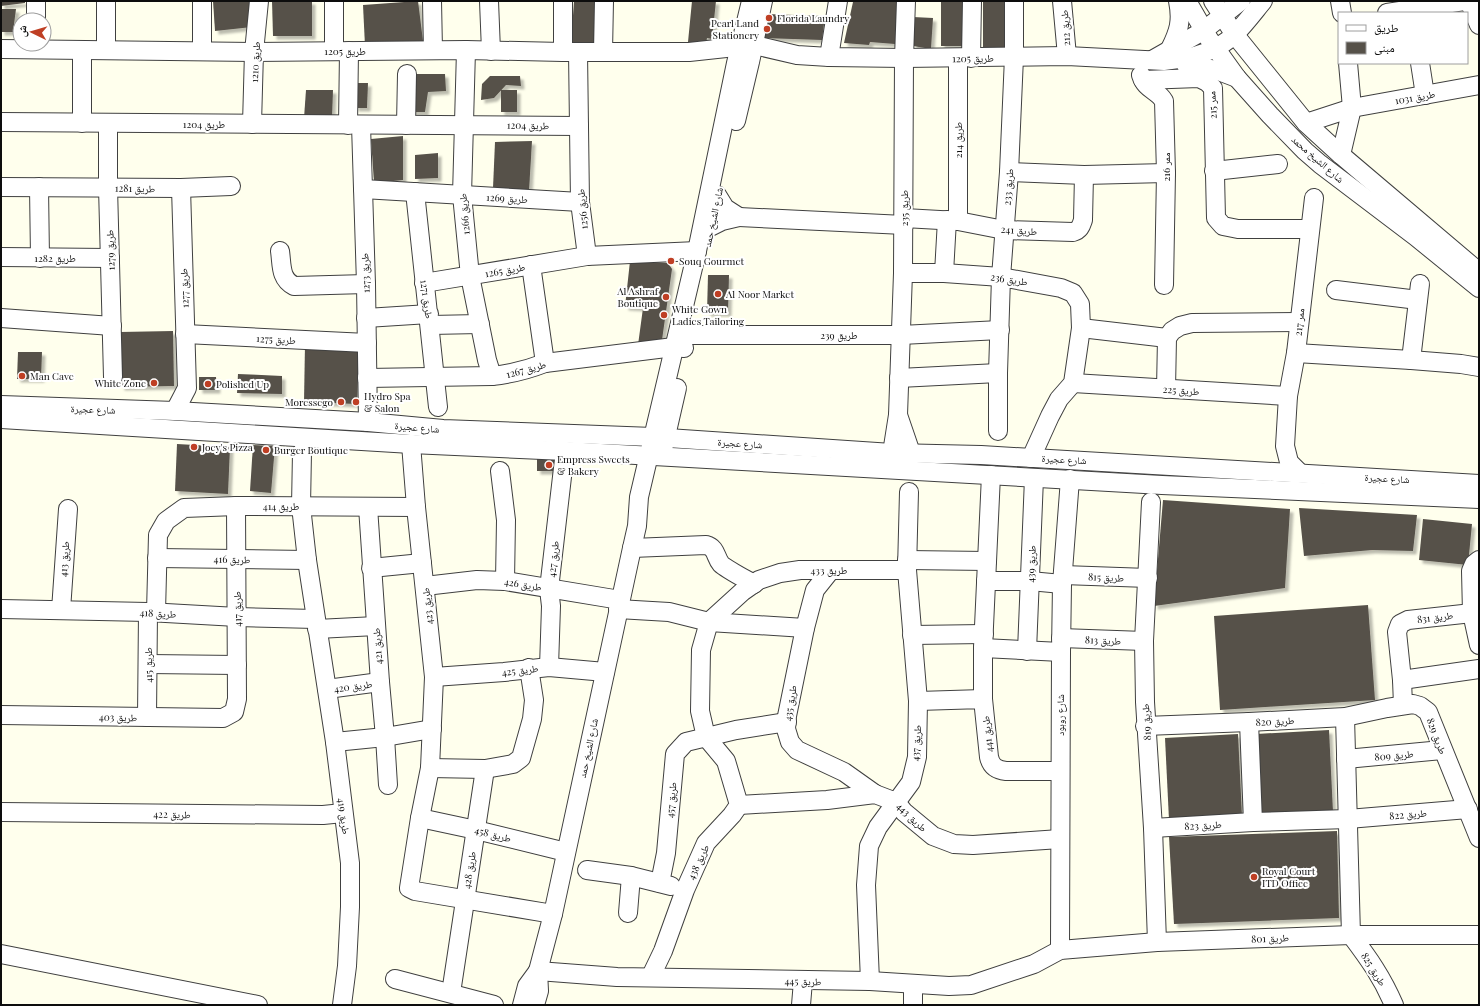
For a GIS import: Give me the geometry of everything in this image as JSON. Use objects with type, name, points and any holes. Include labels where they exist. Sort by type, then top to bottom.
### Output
[{"type":"street","points":[[36,1],[36,12]]},
{"type":"street","points":[[106,1],[106,50]]},
{"type":"street","points":[[202,1],[202,51]]},
{"type":"street","name":"طريق 1210","points":[[252,124],[254,52],[259,1]]},
{"type":"street","name":"طريق 1273","points":[[334,1],[341,51],[355,125],[363,189],[368,422]]},
{"type":"street","points":[[432,1],[433,50]]},
{"type":"street","points":[[489,1],[491,51]]},
{"type":"street","name":"طريق 1256","points":[[563,1],[578,126],[580,202],[587,256]]},
{"type":"street","points":[[603,52],[604,1]]},
{"type":"street","name":"شارع الشيخ حمد","points":[[535,1005],[539,991],[538,971],[553,914],[632,548],[639,497],[655,456],[660,437],[681,341],[717,195],[745,54],[751,1]]},
{"type":"street","name":"شارع الشيخ حمد","points":[[681,341],[697,251],[745,54],[763,1]]},
{"type":"street","points":[[829,56],[838,1]]},
{"type":"street","name":"طريق 235","points":[[892,453],[898,415],[904,273],[904,58],[906,1]]},
{"type":"street","points":[[964,58],[972,1]]},
{"type":"street","name":"طريق 233","points":[[1004,456],[998,431],[998,374],[1001,277],[1009,172],[1014,57],[1014,1]]},
{"type":"street","name":"طريق 212","points":[[1062,1],[1067,56]]},
{"type":"street","points":[[1155,58],[1179,29],[1181,15],[1178,1]]},
{"type":"street","name":"شارع الشيخ محمد","points":[[1187,1],[1203,31],[1237,78],[1305,151],[1415,236],[1479,288]]},
{"type":"street","name":"شارع الشيخ محمد","points":[[1213,1],[1234,35],[1306,122],[1341,156],[1479,272]]},
{"type":"street","points":[[1155,58],[1203,31],[1241,1]]},
{"type":"street","name":"طريق 1205","points":[[52,48],[82,50],[254,52],[466,50],[689,52],[904,58],[1067,56],[1177,60],[1215,49],[1234,35],[1264,1]]},
{"type":"street","points":[[1340,1],[1342,12]]},
{"type":"street","points":[[1400,12],[1412,11],[1430,4],[1464,1]]},
{"type":"street","points":[[1469,1],[1479,25]]},
{"type":"street","name":"طريق 1205","points":[[1,49],[12,48]]},
{"type":"street","points":[[82,50],[82,123]]},
{"type":"street","name":"طريق 1266","points":[[466,50],[462,195],[470,276],[487,360],[492,376]]},
{"type":"street","name":"طريق 214","points":[[952,220],[964,58]]},
{"type":"street","points":[[1155,58],[1216,70],[1237,78]]},
{"type":"street","name":"ممر 216","points":[[1155,58],[1143,80],[1148,88],[1161,96],[1164,101],[1166,173],[1164,285]]},
{"type":"street","points":[[1341,156],[1352,108],[1348,64]]},
{"type":"street","points":[[1420,64],[1425,95]]},
{"type":"street","points":[[406,125],[407,74]]},
{"type":"street","name":"ممر 215","points":[[1143,80],[1199,78],[1208,82],[1213,88],[1216,218],[1223,226],[1238,229],[1310,229]]},
{"type":"street","name":"طريق 1031","points":[[1306,122],[1352,108],[1479,85]]},
{"type":"street","name":"طريق 1204","points":[[1,122],[578,126]]},
{"type":"street","name":"طريق 1279","points":[[108,123],[108,187],[113,377]]},
{"type":"street","points":[[1214,171],[1278,164]]},
{"type":"street","points":[[1009,172],[1084,176],[1166,173]]},
{"type":"street","name":"طريق 241","points":[[710,227],[722,221],[739,217],[904,221],[952,220],[1004,230],[1073,232],[1077,231],[1083,220],[1084,176]]},
{"type":"street","name":"طريق 1281","points":[[1,187],[181,188],[231,186]]},
{"type":"street","points":[[39,187],[40,258]]},
{"type":"street","name":"طريق 1277","points":[[181,188],[187,388],[201,413]]},
{"type":"street","name":"طريق 1269","points":[[363,189],[580,202]]},
{"type":"street","name":"طريق 1271","points":[[415,192],[424,283],[436,377],[438,407]]},
{"type":"street","points":[[717,195],[725,208],[739,217]]},
{"type":"street","name":"ممر 217","points":[[1270,471],[1275,466],[1284,446],[1288,396],[1296,353],[1298,322],[1314,198]]},
{"type":"street","points":[[944,273],[952,220]]},
{"type":"street","points":[[280,251],[284,277],[288,283],[294,286],[366,284]]},
{"type":"street","points":[[587,256],[697,251]]},
{"type":"street","name":"طريق 1265","points":[[424,283],[587,256]]},
{"type":"street","name":"طريق 1282","points":[[1,258],[110,258]]},
{"type":"street","points":[[531,265],[545,363]]},
{"type":"street","name":"طريق 236","points":[[904,273],[944,273],[1001,277],[1061,288],[1073,293],[1080,304],[1081,328]]},
{"type":"street","points":[[1336,290],[1419,292],[1412,360]]},
{"type":"street","points":[[1,318],[112,326]]},
{"type":"street","points":[[366,318],[429,320],[480,324]]},
{"type":"street","points":[[1166,389],[1167,338],[1172,331],[1180,326],[1192,323],[1298,322]]},
{"type":"street","points":[[1031,458],[1059,399],[1073,383],[1081,328],[1167,338]]},
{"type":"street","name":"طريق 239","points":[[681,341],[901,335],[1000,330]]},
{"type":"street","name":"طريق 1275","points":[[185,334],[367,343]]},
{"type":"street","name":"طريق 1267","points":[[367,378],[492,376],[517,373],[545,363],[681,341]]},
{"type":"street","points":[[1296,353],[1412,360],[1479,367]]},
{"type":"street","points":[[900,378],[998,374]]},
{"type":"street","name":"طريق 225","points":[[1073,383],[1288,396]]},
{"type":"street","name":"طريق 1277","points":[[175,411],[187,388]]},
{"type":"street","name":"شارع عجيرة","points":[[1,405],[175,411],[368,422],[443,429],[660,437],[892,453],[1004,456],[1479,484]]},
{"type":"street","name":"طريق 235","points":[[898,415],[911,453]]},
{"type":"street","name":"شارع عجيرة","points":[[1,419],[309,443],[411,444],[565,451],[1162,485],[1479,499]]},
{"type":"street","points":[[981,455],[998,431]]},
{"type":"street","name":"طريق 419","points":[[309,443],[301,506],[316,624],[335,742],[350,863],[350,907],[347,966],[342,1005]]},
{"type":"street","name":"طريق 423","points":[[411,444],[416,507],[434,677],[430,768],[420,818],[409,888],[414,891],[464,900]]},
{"type":"street","name":"ممر 217","points":[[1284,446],[1289,462],[1300,473]]},
{"type":"street","name":"طريق 427","points":[[549,667],[551,606],[549,588],[565,451]]},
{"type":"street","points":[[500,471],[506,520],[505,581]]},
{"type":"street","name":"طريق 437","points":[[870,981],[866,885],[869,846],[878,827],[911,782],[917,756],[918,701],[907,565],[909,492],[903,471]]},
{"type":"street","points":[[909,492],[923,472]]},
{"type":"street","points":[[918,701],[983,699],[986,581],[991,475]]},
{"type":"street","name":"طريق 439","points":[[1027,651],[1034,478]]},
{"type":"street","name":"شارع روبود","points":[[1060,950],[1061,645],[1063,580],[1070,479]]},
{"type":"street","points":[[1130,482],[1151,502],[1162,485]]},
{"type":"street","name":"طريق 819","points":[[1151,502],[1144,641],[1145,726],[1153,828],[1157,942]]},
{"type":"street","name":"طريق 414","points":[[158,534],[166,521],[184,508],[236,506],[416,507]]},
{"type":"street","name":"طريق 417","points":[[234,712],[237,699],[236,506]]},
{"type":"street","name":"طريق 421","points":[[368,507],[371,568],[388,785]]},
{"type":"street","name":"طريق 413","points":[[61,610],[68,508]]},
{"type":"street","name":"طريق 415","points":[[147,718],[148,664],[158,534]]},
{"type":"street","points":[[632,548],[711,546],[715,550],[721,564],[754,584]]},
{"type":"street","name":"طريق 416","points":[[157,558],[307,560]]},
{"type":"street","points":[[1479,560],[1474,564],[1470,571],[1472,612],[1479,645]]},
{"type":"street","name":"طريق 433","points":[[709,622],[742,592],[760,580],[780,573],[800,570],[831,570],[987,561]]},
{"type":"street","points":[[371,568],[422,563]]},
{"type":"street","points":[[800,570],[811,582],[815,590]]},
{"type":"street","name":"طريق 435","points":[[831,570],[815,590],[805,628],[788,709],[786,729],[790,742],[797,750],[844,772],[875,794]]},
{"type":"street","name":"طريق 815","points":[[1063,580],[1148,578]]},
{"type":"street","name":"طريق 426","points":[[425,586],[477,580],[505,581],[549,588],[619,605],[669,612],[709,622],[805,628]]},
{"type":"street","points":[[986,581],[1063,580]]},
{"type":"street","name":"طريق 418","points":[[1,609],[152,612],[237,617],[316,624]]},
{"type":"street","name":"طريق 831","points":[[1402,680],[1397,632],[1400,624],[1408,620],[1472,612]]},
{"type":"street","points":[[709,622],[701,650],[700,711],[706,737],[726,762],[739,805]]},
{"type":"street","points":[[316,624],[376,626]]},
{"type":"street","points":[[912,634],[984,641],[1027,651],[1061,645]]},
{"type":"street","name":"طريق 813","points":[[1061,645],[1144,641]]},
{"type":"street","points":[[148,664],[237,665]]},
{"type":"street","name":"طريق 425","points":[[434,677],[549,667],[605,672]]},
{"type":"street","points":[[430,768],[485,769],[513,764],[521,758],[532,719],[534,700],[529,668]]},
{"type":"street","points":[[1402,705],[1402,680],[1479,669]]},
{"type":"street","name":"طريق 420","points":[[327,689],[380,682]]},
{"type":"street","name":"طريق 441","points":[[983,699],[989,757],[990,763],[994,767],[999,770],[1006,771],[1060,771]]},
{"type":"street","name":"طريق 829","points":[[1402,705],[1413,704],[1420,706],[1428,712],[1442,750],[1479,838]]},
{"type":"street","name":"طريق 820","points":[[1145,726],[1345,717],[1402,705]]},
{"type":"street","name":"طريق 403","points":[[1,714],[147,718],[223,718],[234,712]]},
{"type":"street","points":[[1345,717],[1351,935]]},
{"type":"street","name":"طريق 457","points":[[660,883],[666,853],[675,754],[686,742],[736,730],[787,722]]},
{"type":"street","points":[[1249,722],[1253,822]]},
{"type":"street","points":[[335,742],[385,737],[432,729]]},
{"type":"street","name":"طريق 809","points":[[1346,759],[1442,750]]},
{"type":"street","name":"طريق 428","points":[[451,993],[485,769]]},
{"type":"street","points":[[834,799],[842,791],[845,783],[844,772]]},
{"type":"street","name":"طريق 443","points":[[739,805],[834,799],[875,794],[896,802],[904,812],[933,836],[954,844],[973,845],[1060,840]]},
{"type":"street","name":"طريق 438","points":[[650,976],[663,951],[685,890],[706,843],[732,815],[739,805]]},
{"type":"street","name":"طريق 822","points":[[1348,819],[1468,809]]},
{"type":"street","name":"طريق 422","points":[[1,812],[322,815],[343,813]]},
{"type":"street","name":"طريق 458","points":[[420,818],[566,852]]},
{"type":"street","name":"طريق 823","points":[[1153,828],[1253,822],[1348,819]]},
{"type":"street","points":[[586,870],[631,876],[685,890]]},
{"type":"street","points":[[628,914],[631,876]]},
{"type":"street","name":"طريق 428","points":[[464,900],[553,914]]},
{"type":"street","name":"طريق 801","points":[[1060,950],[1157,942],[1351,935],[1479,935]]},
{"type":"street","name":"طريق 825","points":[[1351,935],[1370,960],[1381,978],[1394,1005]]},
{"type":"street","name":"طريق 445","points":[[538,971],[617,976],[803,981],[870,981],[949,986],[971,985],[1034,964],[1060,950]]},
{"type":"street","points":[[1,954],[258,1005]]},
{"type":"street","name":"شارع الشيخ حمد","points":[[522,1005],[527,986],[538,971]]},
{"type":"street","points":[[395,979],[494,1005]]},
{"type":"street","points":[[801,1005],[803,981]]},
{"type":"street","points":[[912,984],[913,1005]]},
{"type":"building","points":[[1,1],[25,1],[25,3],[1,6]]},
{"type":"building","points":[[213,1],[252,1],[252,27],[215,31]]},
{"type":"building","points":[[272,1],[312,1],[312,36],[273,36]]},
{"type":"building","points":[[418,1],[423,41],[365,46],[363,5]]},
{"type":"building","points":[[574,1],[596,1],[595,19],[597,19],[597,45],[571,44]]},
{"type":"building","points":[[692,1],[716,1],[712,39],[707,38],[706,44],[688,42]]},
{"type":"building","points":[[941,1],[966,1],[965,46],[941,46]]},
{"type":"building","points":[[983,1],[1010,2],[1006,50],[983,49]]},
{"type":"building","points":[[853,2],[899,2],[895,44],[870,42],[869,45],[844,43]]},
{"type":"building","points":[[1,9],[16,9],[16,12],[12,12],[12,32],[1,32]]},
{"type":"building","points":[[766,14],[825,16],[822,40],[763,38]]},
{"type":"building","points":[[913,17],[933,18],[931,49],[913,46]]},
{"type":"building","points":[[410,74],[445,74],[446,91],[428,92],[425,112],[410,112]]},
{"type":"building","points":[[490,76],[520,76],[521,86],[506,85],[494,98],[481,100],[482,84]]},
{"type":"building","points":[[354,83],[368,83],[367,108],[355,108]]},
{"type":"building","points":[[306,90],[333,90],[332,118],[304,118]]},
{"type":"building","points":[[501,90],[517,90],[517,112],[501,112]]},
{"type":"building","points":[[403,136],[403,180],[374,183],[371,139]]},
{"type":"building","points":[[532,141],[529,191],[493,188],[495,142]]},
{"type":"building","points":[[438,153],[438,178],[415,179],[415,155]]},
{"type":"building","points":[[630,261],[668,263],[672,269],[662,340],[638,345],[643,308],[625,307]]},
{"type":"building","name":"Al Noor Market","points":[[708,275],[729,275],[728,313],[707,313]]},
{"type":"building","points":[[173,331],[174,386],[121,387],[120,332]]},
{"type":"building","points":[[305,344],[359,346],[357,404],[304,402]]},
{"type":"building","points":[[18,352],[42,352],[41,379],[17,379]]},
{"type":"building","points":[[238,374],[282,376],[282,394],[237,393]]},
{"type":"building","name":"Polished Up","points":[[199,377],[216,377],[217,390],[199,390]]},
{"type":"building","points":[[177,444],[230,447],[228,494],[175,491]]},
{"type":"building","points":[[253,445],[275,446],[271,493],[250,491]]},
{"type":"building","name":"Empress Sweets & Bakery","points":[[537,458],[561,459],[561,471],[537,471]]},
{"type":"building","points":[[1163,500],[1290,509],[1285,588],[1154,606]]},
{"type":"building","points":[[1299,508],[1417,515],[1413,551],[1372,550],[1304,556]]},
{"type":"building","points":[[1423,519],[1472,524],[1468,565],[1419,560]]},
{"type":"building","points":[[1368,605],[1375,700],[1220,710],[1214,616]]},
{"type":"building","points":[[1329,730],[1333,812],[1260,816],[1256,734]]},
{"type":"building","points":[[1238,734],[1242,816],[1169,820],[1165,738]]},
{"type":"building","name":"Royal Court ITD Office","points":[[1337,831],[1339,918],[1174,924],[1169,837]]},
{"type":"place","name":"Florida Laundry","points":[[769,18]]},
{"type":"place","name":"Pearl Land Stationery","points":[[767,29]]},
{"type":"place","name":"Souq Gourmet","points":[[671,261]]},
{"type":"place","name":"Al Noor Market","points":[[718,294]]},
{"type":"place","name":"Al Ashraf Boutique","points":[[666,297]]},
{"type":"place","name":"White Gown Ladies Tailoring","points":[[664,315]]},
{"type":"place","name":"Man Cave","points":[[22,376]]},
{"type":"place","name":"White Zone","points":[[154,383]]},
{"type":"place","name":"Polished Up","points":[[208,384]]},
{"type":"place","name":"Moressego","points":[[341,402]]},
{"type":"place","name":"Hydro Spa & Salon","points":[[356,402]]},
{"type":"place","name":"Joey's Pizza","points":[[194,447]]},
{"type":"place","name":"Burger Boutique","points":[[266,450]]},
{"type":"place","name":"Empress Sweets & Bakery","points":[[549,465]]},
{"type":"place","name":"Royal Court ITD Office","points":[[1254,877]]}]
